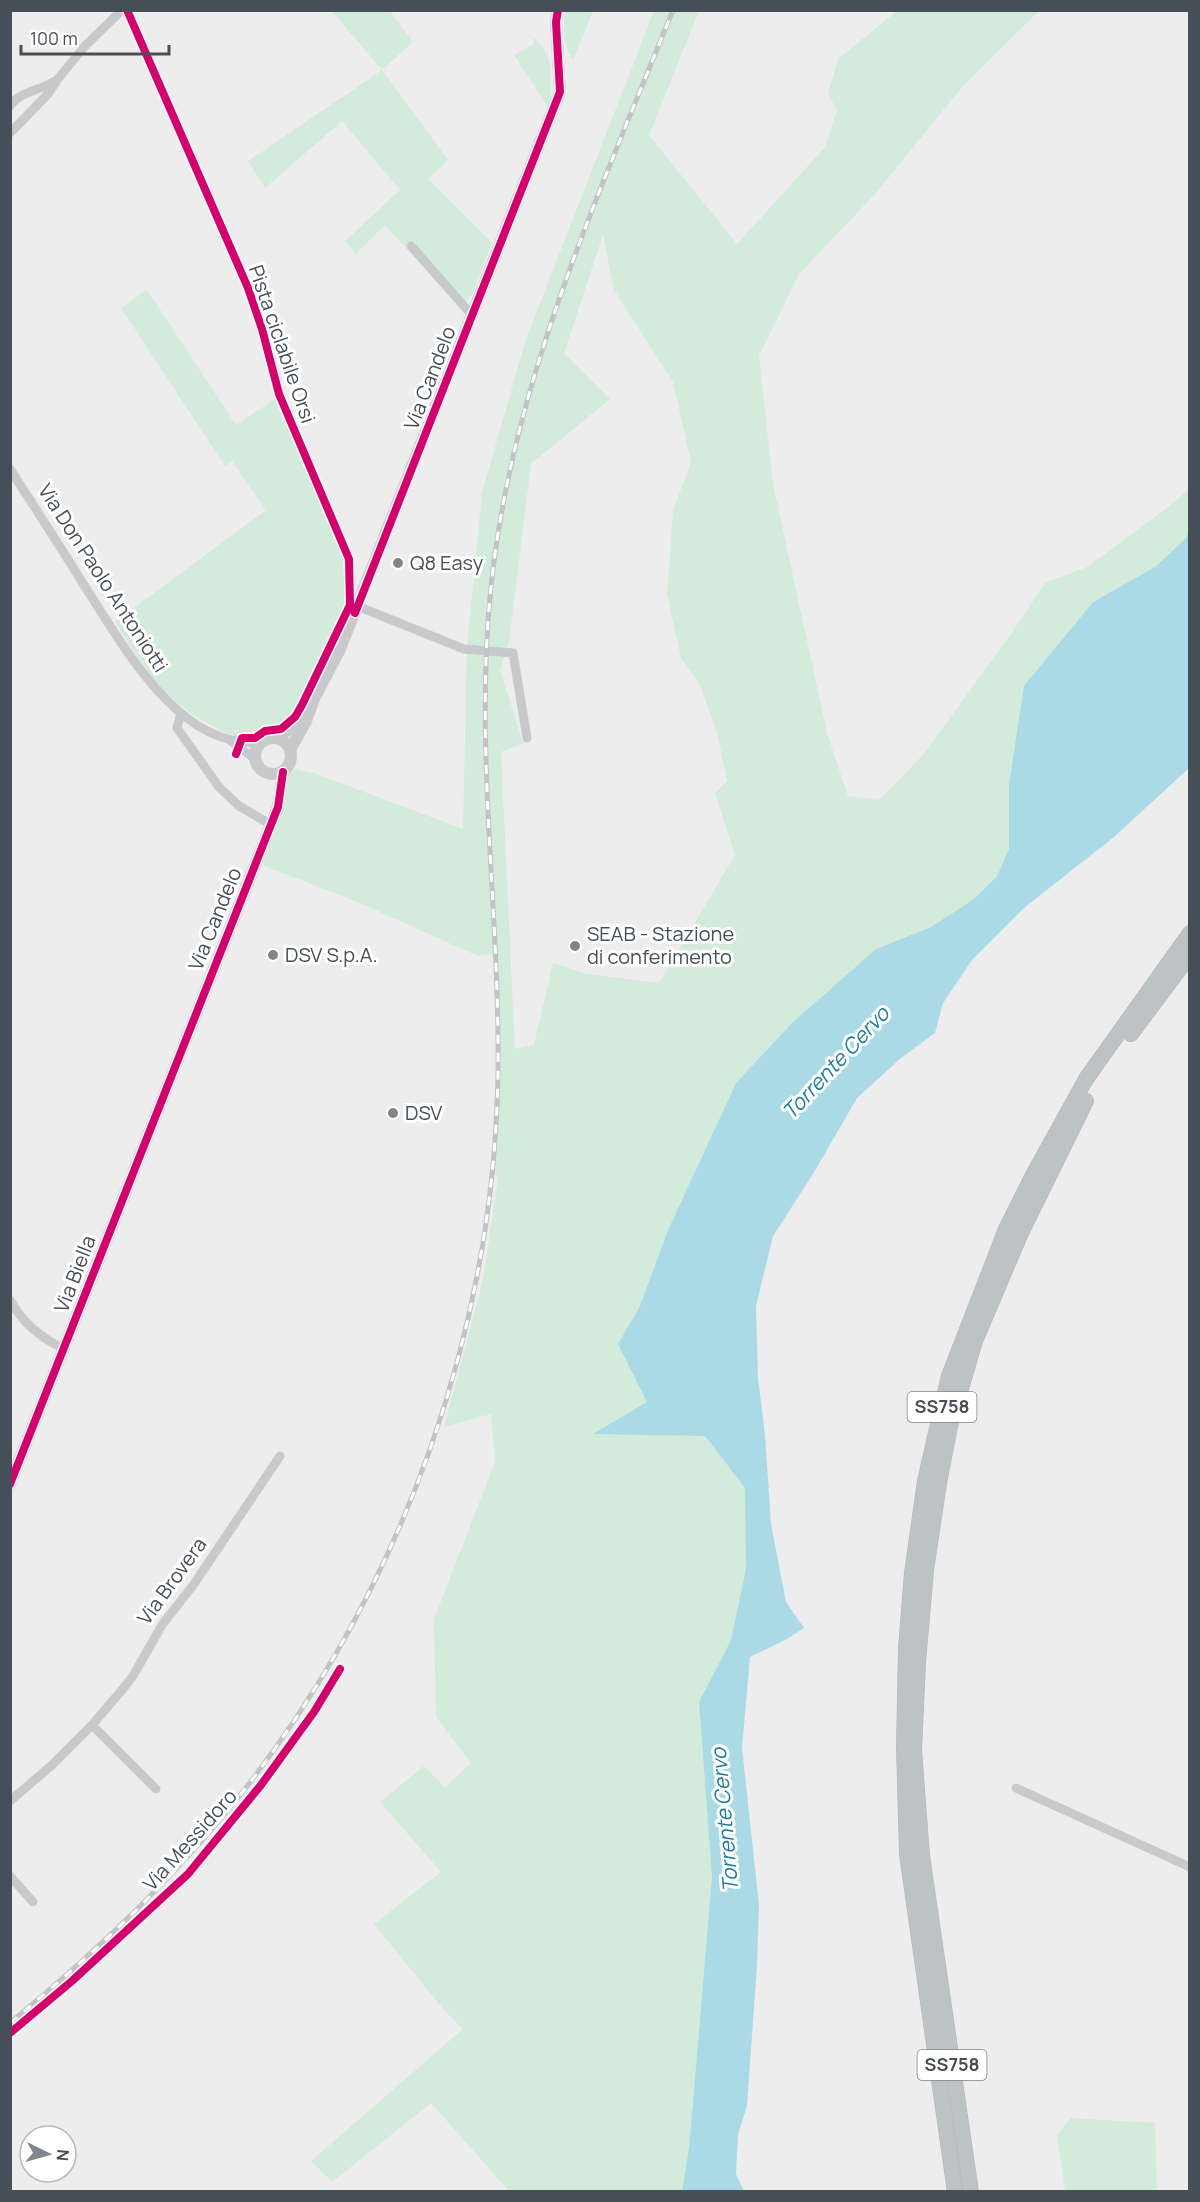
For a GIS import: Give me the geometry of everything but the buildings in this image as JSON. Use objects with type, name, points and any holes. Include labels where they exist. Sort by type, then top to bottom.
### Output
[{"type":"highway","name":"SS758","points":[[955,2192],[907,1854],[904,1746],[906,1648],[912,1573],[925,1481],[949,1376],[1006,1229],[1086,1079],[1190,933]]},
{"type":"highway","name":"SS758","points":[[971,2192],[922,1856],[914,1750],[918,1662],[926,1570],[939,1483],[950,1426],[975,1341],[1034,1205],[1095,1081],[1190,955]]},
{"type":"street","points":[[10,133],[38,106],[85,46],[122,10]]},
{"type":"street","name":"Via Candelo","points":[[290,750],[339,651],[560,92],[556,22],[558,10]]},
{"type":"street","points":[[10,106],[15,99],[25,93],[44,88],[57,80]]},
{"type":"street","points":[[411,246],[472,315]]},
{"type":"street","name":"Via Don Paolo Antoniotti","points":[[10,469],[147,680],[181,713],[230,741],[255,759]]},
{"type":"street","points":[[357,606],[464,649],[513,653],[527,738]]},
{"type":"street","name":"Via Candelo","points":[[278,739],[297,722],[314,699]]},
{"type":"street","points":[[181,713],[174,724],[219,787],[239,806],[270,824]]},
{"type":"street","points":[[278,739],[290,750],[289,764],[283,772],[273,774],[263,771],[255,759],[257,749],[264,741],[278,739]]},
{"type":"street","name":"Via Don Paolo Antoniotti","points":[[230,741],[240,743],[264,741]]},
{"type":"street","name":"Via Candelo","points":[[263,771],[273,791],[270,824]]},
{"type":"street","name":"Via Candelo","points":[[170,1076],[278,807],[283,772]]},
{"type":"street","name":"Via Biella","points":[[10,1484],[170,1076]]},
{"type":"street","points":[[10,1300],[43,1339],[63,1349]]},
{"type":"street","name":"Via Brovera","points":[[10,1802],[92,1725],[133,1676],[153,1638],[194,1584],[280,1456]]},
{"type":"street","name":"Via Messidoro","points":[[10,2033],[72,1981],[188,1874],[261,1785],[314,1712],[340,1669]]},
{"type":"street","points":[[92,1725],[156,1788]]},
{"type":"street","points":[[1016,1788],[1190,1867]]},
{"type":"street","points":[[10,1876],[33,1902]]},
{"type":"green space","points":[[332,11],[390,11],[413,42],[382,70]]},
{"type":"green space","points":[[565,11],[593,11],[573,60],[566,43]]},
{"type":"green space","points":[[654,11],[699,11],[649,135],[737,244],[825,147],[837,110],[828,94],[838,59],[897,11],[1039,11],[962,87],[876,193],[799,274],[759,356],[773,484],[827,733],[848,796],[879,800],[923,755],[1045,583],[1087,567],[1189,489],[1189,531],[1185,539],[1155,567],[1093,602],[1009,785],[1009,849],[997,876],[974,899],[931,927],[876,949],[736,1083],[668,1230],[640,1306],[618,1344],[705,1436],[745,1488],[746,1569],[731,1640],[699,1702],[712,1877],[689,2148],[682,2191],[509,2191],[431,2103],[332,2182],[311,2161],[463,2029],[444,2010],[374,1924],[441,1872],[380,1802],[424,1766],[445,1787],[471,1763],[436,1717],[434,1619],[495,1462],[491,1414],[444,1427],[483,1280],[498,1179],[495,1174],[501,1062],[498,970],[491,954],[478,956],[360,903],[262,865],[284,809],[289,774],[294,769],[314,773],[463,829],[467,646],[482,493],[526,339]],"holes":[[[603,235],[614,290],[673,382],[691,462],[673,511],[667,594],[681,658],[699,683],[717,732],[727,781],[715,793],[735,855],[659,983],[587,974],[553,963],[534,1045],[515,1049],[501,752],[523,743],[500,670],[509,642],[531,464],[610,399],[564,353]]]},
{"type":"green space","points":[[533,38],[545,50],[550,66],[551,100],[548,107],[514,55],[533,45]]},
{"type":"green space","points":[[382,70],[448,160],[428,179],[492,243],[472,294],[460,307],[385,225],[356,254],[345,241],[400,190],[342,121],[265,188],[248,161]]},
{"type":"green space","points":[[147,290],[236,425],[275,399],[345,554],[348,600],[297,709],[289,721],[279,728],[264,728],[254,735],[243,734],[239,738],[203,720],[170,697],[151,677],[115,622],[266,510],[232,461],[225,466],[121,308]]},
{"type":"green space","points":[[1071,2118],[1155,2123],[1157,2191],[1065,2191],[1057,2135]]},
{"type":"water","name":"Torrente Cervo","points":[[1189,531],[1189,768],[1114,837],[1024,908],[972,960],[943,1003],[935,1033],[901,1058],[857,1098],[813,1174],[773,1236],[756,1306],[758,1378],[765,1435],[771,1524],[786,1602],[804,1628],[750,1657],[742,1748],[759,1905],[747,2106],[738,2134],[736,2174],[744,2191],[682,2191],[689,2148],[712,1877],[699,1702],[731,1640],[746,1569],[745,1488],[705,1436],[593,1434],[647,1402],[618,1344],[640,1306],[668,1230],[736,1083],[792,1023],[876,949],[931,927],[974,899],[997,876],[1009,849],[1009,785],[1024,686],[1093,602],[1155,567],[1185,539]]},
{"type":"railway","points":[[10,2023],[134,1912],[192,1852],[245,1789],[301,1710],[351,1627],[393,1541],[429,1451],[458,1359],[479,1265],[492,1169],[498,1073],[498,1012],[485,708],[491,587],[502,511],[518,437],[561,293],[615,151],[673,10]]},
{"type":"cycle path","name":"Pista ciclabile Orsi","points":[[127,10],[248,288],[262,329],[279,394],[349,559],[350,605],[302,705],[295,717],[281,729],[265,731],[255,738],[242,738],[236,754]]},
{"type":"cycle path","points":[[355,613],[560,92],[556,22],[558,10]]},
{"type":"cycle path","points":[[10,1484],[278,807],[283,772]]},
{"type":"cycle path","points":[[10,2033],[72,1981],[188,1874],[261,1785],[314,1712],[340,1669]]},
{"type":"place","name":"Q8 Easy","points":[[398,563]]},
{"type":"place","name":"SEAB - Stazione di conferimento","points":[[575,946]]},
{"type":"place","name":"DSV S.p.A.","points":[[273,955]]},
{"type":"place","name":"DSV","points":[[393,1113]]}]
